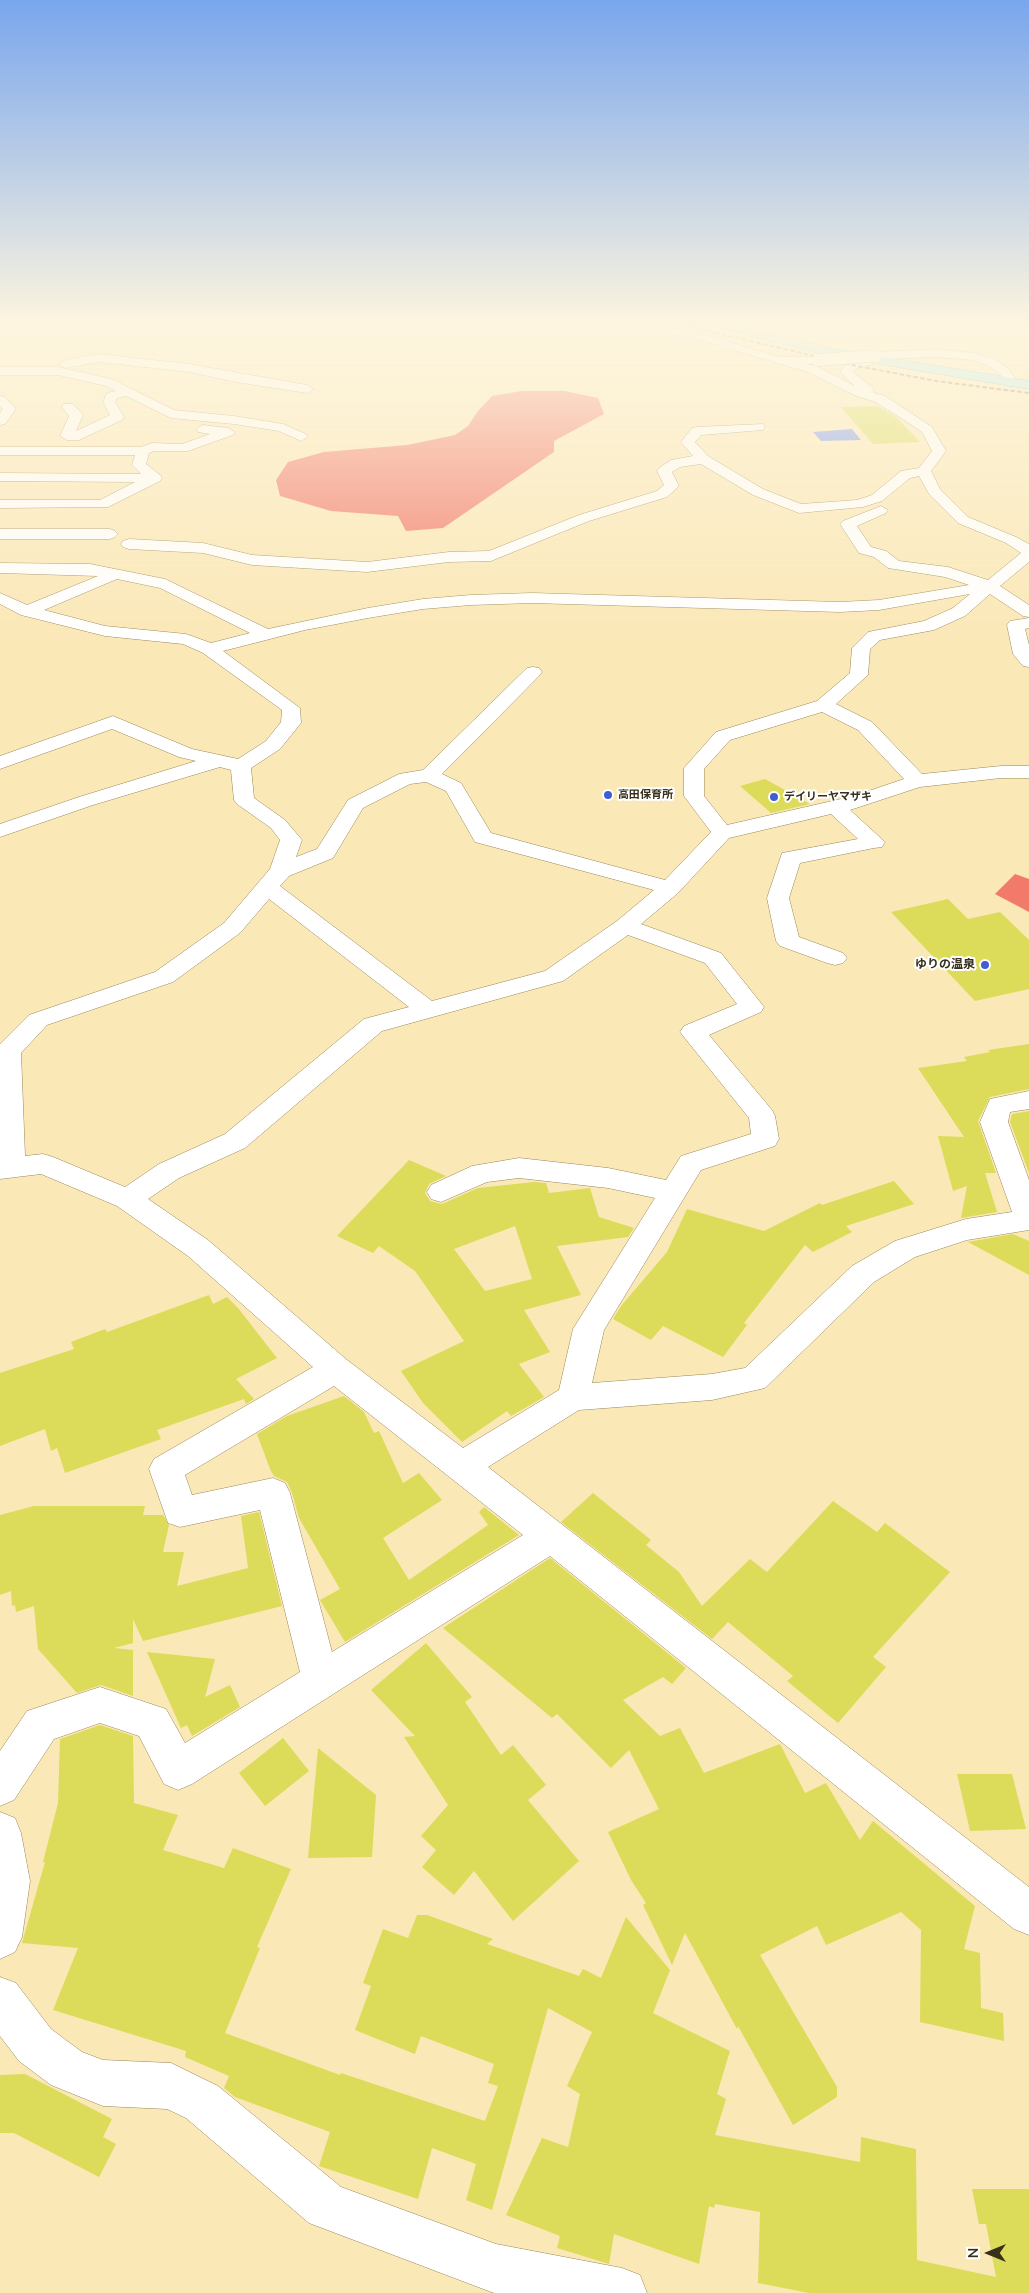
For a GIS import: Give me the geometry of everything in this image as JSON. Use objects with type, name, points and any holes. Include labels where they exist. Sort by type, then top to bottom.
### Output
[{"type":"street","points":[[68,433],[67,436],[74,437],[83,433]]},
{"type":"street","points":[[0,451],[143,451],[152,447],[183,448],[225,433]]},
{"type":"street","points":[[293,433],[301,437]]},
{"type":"street","points":[[696,433],[688,442],[703,459],[758,492],[799,509],[858,504],[877,498],[906,474],[924,471]]},
{"type":"street","points":[[929,433],[939,451],[924,471],[882,510],[848,524],[865,550],[880,554],[894,565],[948,572],[989,586],[1029,612]]},
{"type":"street","points":[[145,434],[203,441]]},
{"type":"street","points":[[37,451],[45,438]]},
{"type":"street","points":[[143,451],[139,465],[155,478]]},
{"type":"street","points":[[0,534],[110,534],[129,544],[203,548],[252,560],[367,567],[449,557],[490,556],[584,518],[662,494],[672,486],[664,471],[676,463],[703,459]]},
{"type":"street","points":[[722,833],[694,796],[694,768],[722,736],[824,705],[859,675],[861,648],[874,636],[903,629],[928,626],[959,612],[1029,552],[1011,540],[963,520],[934,491],[924,471]]},
{"type":"street","points":[[0,477],[155,478]]},
{"type":"street","points":[[0,504],[103,504],[155,478]]},
{"type":"street","points":[[103,504],[110,534]]},
{"type":"street","points":[[90,568],[129,544]]},
{"type":"street","points":[[0,568],[90,568],[164,584],[267,635]]},
{"type":"street","points":[[27,611],[116,574]]},
{"type":"street","points":[[209,648],[305,625],[368,613],[423,604],[471,600],[532,598],[840,607],[879,605],[989,586]]},
{"type":"street","points":[[0,598],[27,611],[104,631],[186,639],[209,648],[291,708],[291,723],[273,745],[241,766],[186,753],[112,722],[0,763]]},
{"type":"street","points":[[1029,623],[1016,625],[1022,654],[1029,662]]},
{"type":"street","points":[[429,776],[534,672]]},
{"type":"street","points":[[824,705],[865,726],[917,781]]},
{"type":"street","points":[[0,831],[86,801],[220,761]]},
{"type":"street","points":[[241,766],[244,800],[278,824],[291,840],[274,879],[232,928],[164,977],[38,1020],[8,1051],[6,1168],[44,1164],[127,1199],[198,1248],[336,1369],[462,1466],[1029,1914]]},
{"type":"street","points":[[127,1199],[169,1171],[235,1141],[373,1025],[554,976],[625,926],[670,888],[722,833],[860,801],[917,781],[1001,772],[1029,772]]},
{"type":"street","points":[[274,879],[324,853],[356,804],[406,778],[429,776],[454,787],[483,837],[670,888]]},
{"type":"street","points":[[835,807],[874,842],[790,858],[778,898],[788,941],[835,958]]},
{"type":"street","points":[[274,879],[428,1010]]},
{"type":"street","points":[[573,1397],[588,1329],[691,1163],[765,1139],[762,1116],[693,1032],[752,1007],[713,958],[625,926]]},
{"type":"street","points":[[462,1466],[573,1397],[712,1388],[754,1379],[863,1274],[905,1249],[966,1230],[1029,1219],[994,1122],[999,1105],[1029,1100]]},
{"type":"street","points":[[442,1192],[482,1173],[519,1168],[608,1178],[674,1192]]},
{"type":"street","points":[[321,1681],[273,1493],[180,1512],[166,1469],[336,1369]]},
{"type":"street","points":[[0,1786],[41,1724],[100,1705],[152,1722],[178,1770],[550,1537]]},
{"type":"street","points":[[0,1833],[8,1882],[0,1937]]},
{"type":"street","points":[[0,1998],[35,2045],[67,2069],[103,2083],[171,2086],[202,2102],[326,2206],[496,2269],[622,2293]]},
{"type":"shaded area","points":[[458,433],[569,433],[554,441],[554,452],[443,528],[406,531],[398,516],[331,511],[280,496],[276,480],[288,462],[324,452],[407,445]]},
{"type":"shaded area","points":[[1015,874],[1029,879],[1029,912],[995,894]]},
{"type":"water","points":[[814,433],[855,433],[861,440],[821,441]]},
{"type":"building","points":[[863,433],[911,433],[920,442],[873,444]]},
{"type":"building","name":"デイリーヤマザキ","points":[[765,779],[810,804],[771,813],[740,786]]},
{"type":"building","name":"ゆりの温泉","points":[[948,899],[968,919],[1000,912],[1029,940],[1029,989],[975,1001],[891,912]]},
{"type":"building","points":[[1029,1044],[1029,1089],[990,1097],[978,1121],[996,1173],[985,1173],[997,1212],[961,1218],[967,1186],[953,1191],[938,1136],[964,1137],[918,1068],[967,1061],[964,1057],[990,1052],[988,1050]]},
{"type":"building","points":[[1029,1111],[1029,1173],[1010,1122],[1012,1114]]},
{"type":"building","points":[[409,1160],[446,1176],[429,1184],[425,1193],[430,1201],[442,1204],[478,1188],[534,1182],[546,1183],[549,1193],[590,1188],[599,1217],[634,1228],[628,1237],[557,1246],[581,1295],[524,1310],[550,1352],[519,1364],[544,1397],[511,1416],[507,1411],[462,1442],[423,1403],[401,1371],[464,1341],[415,1271],[379,1246],[373,1253],[337,1236]],"holes":[[[515,1226],[532,1279],[485,1291],[454,1249]]]},
{"type":"building","points":[[894,1181],[914,1204],[846,1226],[852,1232],[813,1252],[805,1245],[744,1323],[747,1325],[723,1357],[663,1326],[651,1340],[613,1319],[621,1306],[667,1252],[687,1209],[764,1231],[820,1203],[822,1205]]},
{"type":"building","points":[[1013,1234],[1029,1241],[1029,1275],[968,1242]]},
{"type":"building","points":[[209,1295],[213,1304],[227,1297],[238,1308],[277,1358],[236,1379],[254,1399],[246,1404],[244,1399],[157,1430],[161,1439],[65,1473],[57,1448],[51,1451],[45,1429],[0,1446],[0,1373],[74,1349],[71,1342],[105,1329],[107,1332]]},
{"type":"building","points":[[344,1396],[364,1412],[374,1433],[379,1431],[403,1483],[419,1473],[442,1500],[383,1538],[409,1580],[488,1525],[479,1512],[484,1507],[519,1535],[345,1642],[320,1600],[340,1589],[299,1518],[287,1482],[274,1476],[270,1469],[257,1434],[287,1416]]},
{"type":"building","points":[[593,1493],[651,1540],[646,1545],[679,1572],[702,1606],[750,1559],[767,1572],[833,1501],[877,1532],[885,1523],[950,1572],[873,1657],[886,1667],[838,1723],[787,1681],[793,1676],[728,1622],[712,1639],[561,1522]]},
{"type":"building","points":[[34,1506],[145,1506],[143,1515],[163,1515],[169,1525],[163,1552],[184,1552],[177,1586],[248,1568],[241,1516],[259,1512],[282,1606],[143,1641],[133,1619],[133,1643],[114,1648],[133,1650],[133,1696],[101,1685],[77,1693],[38,1649],[34,1606],[16,1612],[15,1605],[12,1606],[11,1591],[0,1595],[0,1515]]},
{"type":"building","points":[[550,1558],[686,1668],[672,1684],[663,1677],[623,1700],[660,1736],[680,1728],[704,1773],[780,1744],[805,1793],[826,1783],[860,1840],[873,1821],[975,1906],[964,1949],[980,1953],[981,2008],[1003,2013],[1004,2041],[920,2022],[921,1930],[901,1912],[826,1945],[817,1926],[760,1955],[837,2087],[837,2097],[793,2125],[738,2026],[737,2029],[685,1933],[672,1965],[643,1905],[646,1903],[631,1880],[608,1832],[659,1809],[629,1750],[611,1768],[557,1714],[552,1718],[443,1628]]},
{"type":"building","points":[[426,1643],[472,1697],[465,1702],[501,1755],[513,1745],[546,1785],[528,1800],[579,1861],[513,1921],[474,1871],[454,1895],[422,1867],[436,1850],[421,1836],[448,1805],[404,1737],[415,1736],[371,1690]]},
{"type":"building","points":[[147,1652],[215,1659],[205,1697],[230,1685],[240,1707],[192,1736],[187,1725],[181,1728]]},
{"type":"building","points":[[100,1725],[133,1736],[134,1803],[178,1815],[163,1850],[224,1868],[233,1848],[291,1869],[257,1947],[260,1948],[225,2033],[340,2075],[341,2073],[485,2121],[498,2086],[488,2083],[494,2064],[421,2036],[415,2054],[355,2030],[371,1986],[363,1983],[383,1929],[408,1938],[417,1915],[427,1915],[493,1939],[487,1944],[579,1976],[583,1969],[601,1978],[626,1917],[670,1970],[653,2013],[730,2051],[717,2094],[726,2099],[715,2135],[860,2162],[861,2137],[916,2149],[917,2260],[996,2277],[986,2224],[979,2224],[972,2189],[1029,2189],[1029,2293],[809,2293],[758,2283],[760,2212],[715,2204],[714,2208],[709,2206],[699,2264],[614,2234],[609,2264],[557,2248],[560,2236],[506,2215],[542,2138],[568,2147],[580,2094],[567,2086],[592,2032],[548,2008],[492,2210],[466,2200],[476,2164],[432,2148],[418,2199],[319,2166],[330,2132],[235,2097],[224,2088],[229,2076],[185,2057],[186,2051],[53,2010],[78,1948],[22,1943],[45,1862],[43,1862],[58,1803],[60,1739]]},
{"type":"building","points":[[283,1738],[309,1771],[265,1806],[239,1773]]},
{"type":"building","points":[[318,1748],[376,1795],[372,1857],[308,1858]]},
{"type":"building","points":[[957,1774],[1012,1774],[1026,1829],[970,1831]]},
{"type":"building","points":[[25,2074],[112,2119],[103,2137],[116,2144],[99,2177],[14,2133],[0,2133],[0,2075]]},
{"type":"place","name":"高田保育所","points":[[608,795]]},
{"type":"place","name":"デイリーヤマザキ","points":[[774,797]]},
{"type":"place","name":"ゆりの温泉","points":[[985,965]]}]
